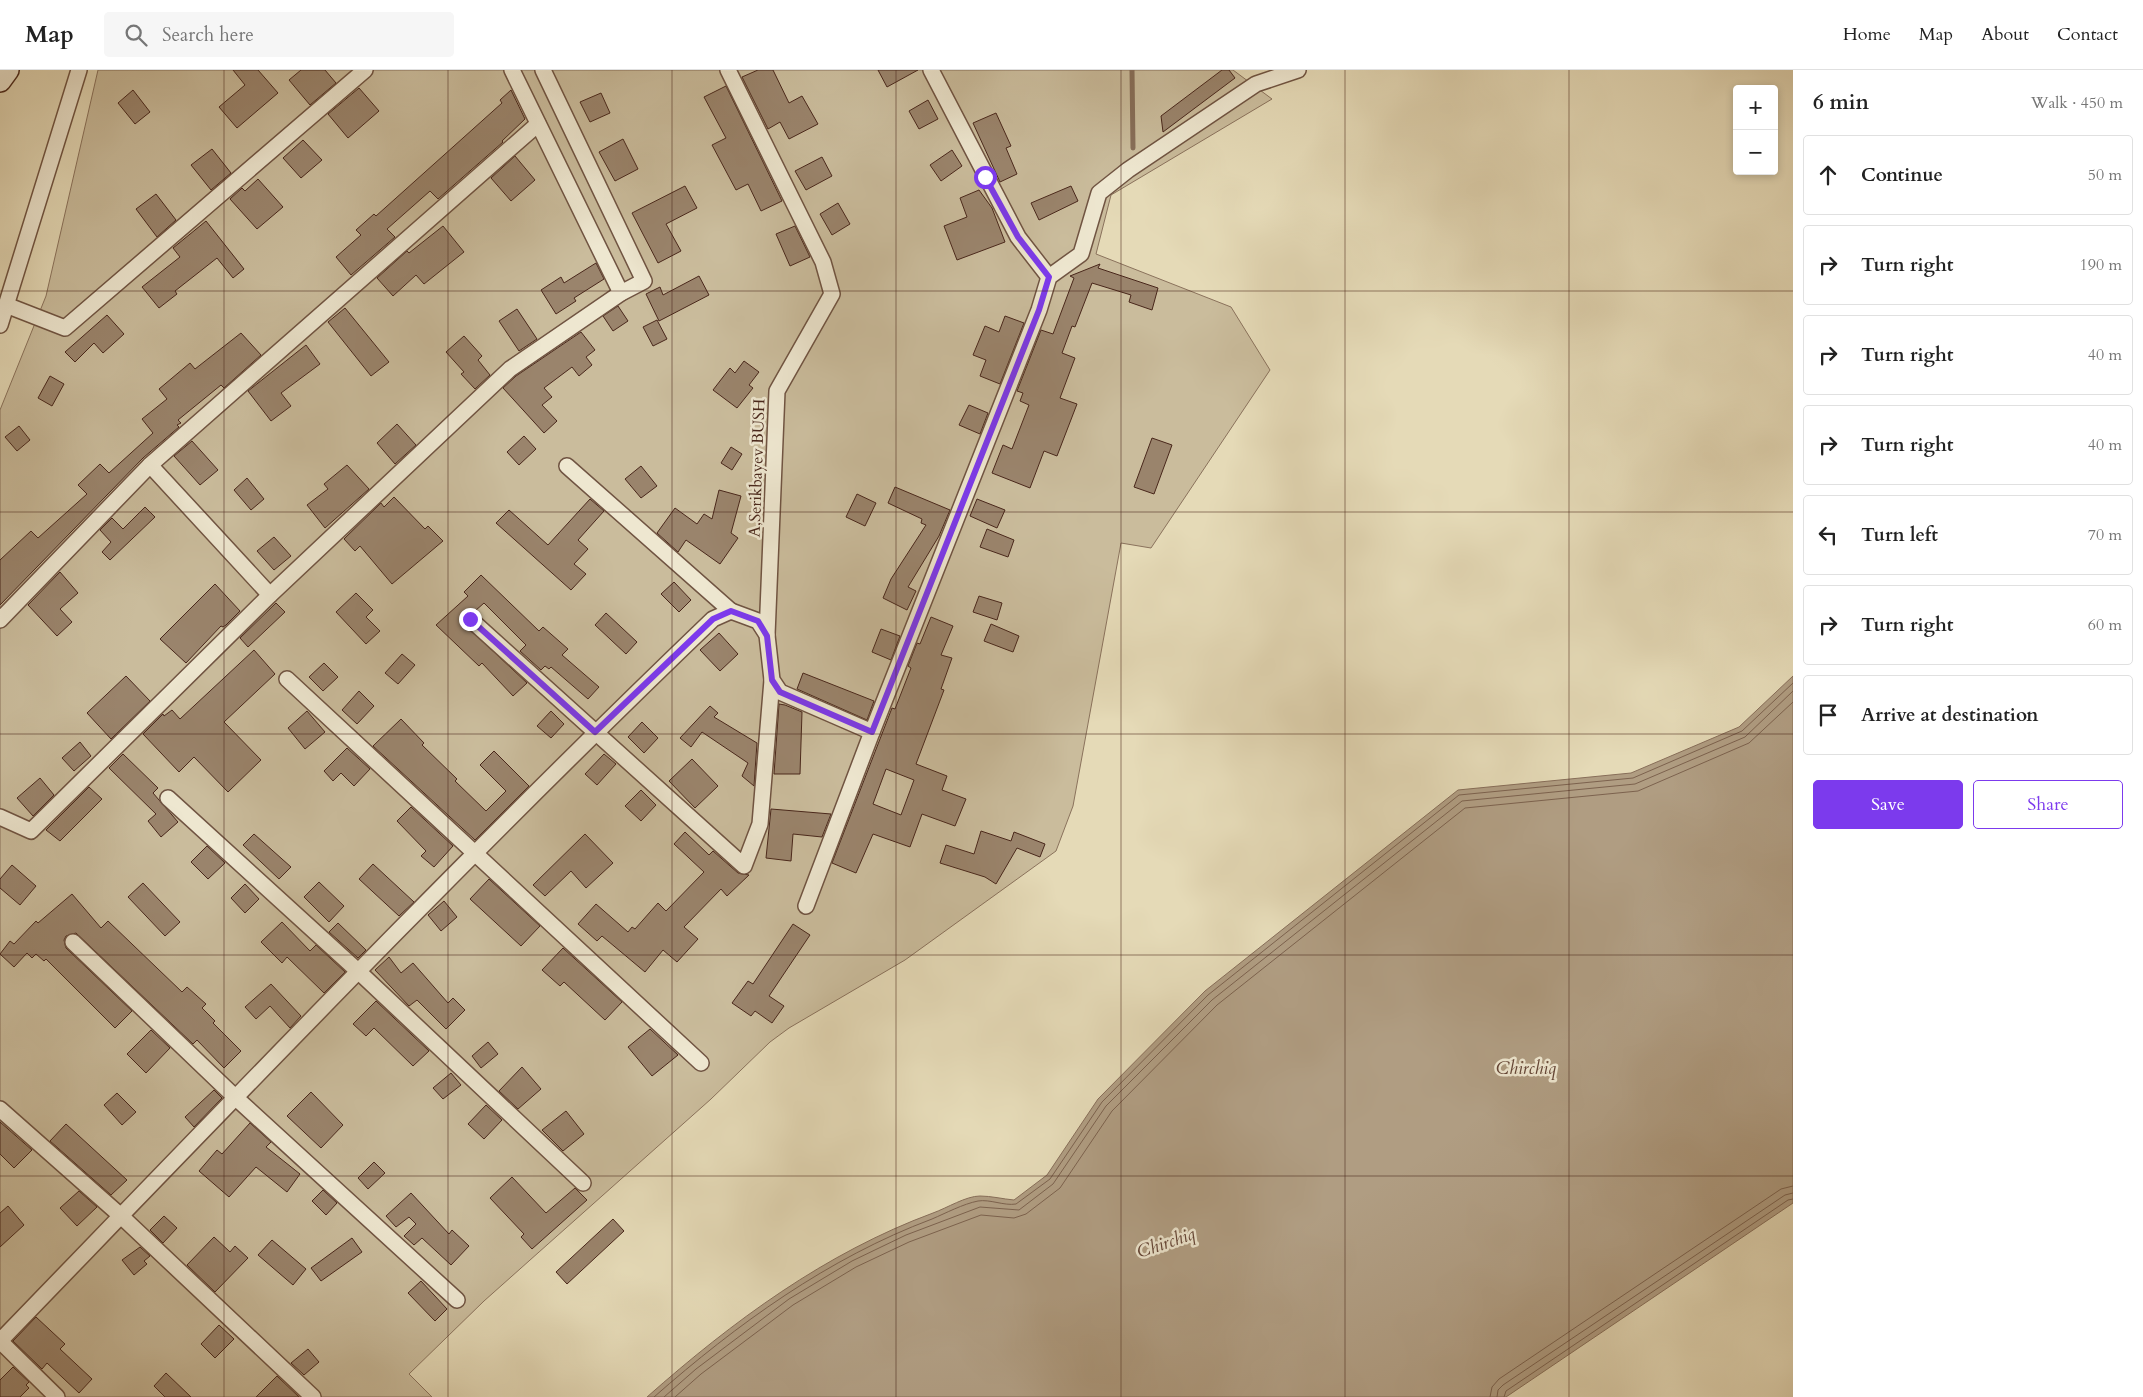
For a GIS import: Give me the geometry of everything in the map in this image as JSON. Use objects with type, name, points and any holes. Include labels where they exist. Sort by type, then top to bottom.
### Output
[{"type":"main road","points":[[0,81],[8,70]]},
{"type":"street","points":[[0,325],[79,70]]},
{"type":"street","points":[[6,305],[65,328],[365,70]]},
{"type":"street","points":[[512,70],[621,293]]},
{"type":"street","points":[[0,816],[31,831],[270,595],[510,369],[621,293],[644,281],[543,70]]},
{"type":"street","name":"A,Serikbayev BUSH","points":[[595,732],[744,866],[760,824],[772,680],[767,636],[777,391],[832,294],[823,262],[728,70]]},
{"type":"street","points":[[932,70],[1018,237],[1049,277]]},
{"type":"street","points":[[806,906],[872,732],[1039,310],[1049,277],[1081,254],[1099,193],[1128,170],[1256,84],[1298,70]]},
{"type":"street","points":[[0,620],[150,466],[538,124]]},
{"type":"street","points":[[150,466],[270,595]]},
{"type":"street","points":[[567,466],[731,611],[758,621],[767,636]]},
{"type":"street","points":[[57,1397],[0,1341],[595,732],[713,619],[731,611]]},
{"type":"street","points":[[470,619],[595,732]]},
{"type":"street","points":[[287,679],[701,1063]]},
{"type":"street","points":[[772,680],[780,692],[872,732]]},
{"type":"street","points":[[168,798],[359,972],[583,1183]]},
{"type":"street","points":[[73,942],[236,1098],[457,1300]]},
{"type":"street","points":[[0,1109],[121,1216],[313,1397]]},
{"type":"shaded area","points":[[98,70],[1233,70],[1272,99],[1111,195],[1096,254],[1231,307],[1270,370],[1151,548],[1121,543],[1073,806],[1056,851],[905,960],[789,1028],[770,1042],[711,1099],[484,1301],[409,1374],[432,1397],[0,1397],[0,410],[46,296]]},
{"type":"water","name":"Chirchiq","points":[[1793,676],[1793,1203],[1506,1397],[647,1397],[747,1316],[782,1291],[855,1248],[893,1229],[969,1198],[984,1196],[1014,1200],[1047,1175],[1098,1099],[1205,991],[1458,790],[1631,773],[1739,727]]},
{"type":"building","points":[[233,70],[258,70],[278,93],[237,128],[219,107],[245,85]]},
{"type":"building","points":[[301,70],[325,70],[336,83],[310,105],[289,80]]},
{"type":"building","points":[[758,70],[773,70],[789,103],[802,96],[818,124],[789,139],[780,122],[768,129],[742,77]]},
{"type":"building","points":[[878,70],[918,70],[887,87]]},
{"type":"building","points":[[1222,70],[1229,70],[1235,78],[1163,132],[1161,116]]},
{"type":"building","points":[[726,86],[782,201],[761,211],[748,184],[736,190],[712,145],[726,138],[704,97]]},
{"type":"building","points":[[359,88],[379,111],[348,138],[328,114]]},
{"type":"building","points":[[133,90],[150,112],[135,124],[118,103]]},
{"type":"building","points":[[511,90],[525,119],[503,142],[438,199],[430,191],[387,229],[395,237],[351,275],[336,257],[361,235],[356,230],[374,214],[376,216],[502,103],[500,100]]},
{"type":"building","points":[[601,93],[610,113],[590,122],[580,102]]},
{"type":"building","points":[[928,100],[938,119],[919,129],[909,111]]},
{"type":"building","points":[[996,113],[1011,146],[1006,148],[1017,174],[1000,182],[973,123]]},
{"type":"building","points":[[623,139],[638,169],[615,181],[599,152]]},
{"type":"building","points":[[303,140],[322,160],[301,178],[283,158]]},
{"type":"building","points":[[212,149],[231,173],[211,190],[191,165]]},
{"type":"building","points":[[952,150],[962,166],[941,181],[930,165]]},
{"type":"building","points":[[515,156],[535,180],[511,201],[491,178]]},
{"type":"building","points":[[822,157],[832,176],[806,190],[795,171]]},
{"type":"building","points":[[258,179],[283,207],[257,229],[230,199],[242,188],[245,191]]},
{"type":"building","points":[[685,186],[697,208],[666,224],[681,251],[658,263],[632,213]]},
{"type":"building","points":[[1071,186],[1078,201],[1039,220],[1031,203]]},
{"type":"building","points":[[979,190],[992,208],[1005,242],[957,260],[944,226],[967,217],[960,198]]},
{"type":"building","points":[[156,194],[176,220],[157,237],[136,209]]},
{"type":"building","points":[[838,203],[850,224],[832,235],[820,214]]},
{"type":"building","points":[[206,221],[244,269],[233,278],[217,258],[175,291],[177,294],[159,308],[142,287],[180,257],[173,248]]},
{"type":"building","points":[[443,226],[464,252],[424,284],[416,275],[393,296],[377,278],[407,251],[409,253]]},
{"type":"building","points":[[795,226],[810,257],[790,266],[776,234]]},
{"type":"building","points":[[596,263],[604,279],[574,298],[576,301],[556,314],[541,290],[561,277],[564,283]]},
{"type":"building","points":[[1100,264],[1098,268],[1158,288],[1152,310],[1129,302],[1131,295],[1092,283],[1075,327],[1072,326],[1062,353],[1075,358],[1060,398],[1077,404],[1057,456],[1044,451],[1030,488],[992,473],[1003,445],[1012,449],[1029,405],[1020,401],[1023,393],[1017,391],[1041,330],[1053,334],[1074,278],[1070,276]]},
{"type":"building","points":[[699,276],[709,295],[659,321],[646,294],[660,287],[663,295]]},
{"type":"building","points":[[618,306],[628,321],[613,331],[603,316]]},
{"type":"building","points":[[345,308],[389,362],[371,376],[328,322]]},
{"type":"building","points":[[517,309],[537,339],[519,351],[499,321]]},
{"type":"building","points":[[107,315],[124,334],[103,353],[94,343],[75,362],[65,352]]},
{"type":"building","points":[[1005,316],[1024,323],[1000,384],[980,376],[986,360],[973,355],[985,326],[999,332]]},
{"type":"building","points":[[657,320],[667,339],[653,346],[643,327]]},
{"type":"building","points":[[581,332],[595,350],[586,357],[592,365],[579,376],[572,367],[544,388],[552,397],[542,405],[557,421],[544,433],[503,388],[516,376]]},
{"type":"building","points":[[241,333],[261,355],[224,388],[221,385],[178,420],[181,423],[177,425],[179,427],[143,458],[0,605],[0,560],[31,531],[38,538],[87,494],[78,485],[100,464],[109,473],[153,433],[142,419],[167,399],[159,389],[190,363],[195,369]]},
{"type":"building","points":[[464,336],[482,356],[478,360],[490,375],[475,389],[461,374],[464,372],[446,352]]},
{"type":"building","points":[[306,345],[320,364],[281,393],[291,406],[271,421],[248,391]]},
{"type":"building","points":[[744,361],[759,372],[749,385],[753,388],[737,408],[713,390],[730,368],[735,373]]},
{"type":"building","points":[[50,376],[64,384],[52,406],[38,398]]},
{"type":"building","points":[[969,405],[988,413],[980,434],[959,425]]},
{"type":"building","points":[[397,424],[416,445],[395,464],[377,443]]},
{"type":"building","points":[[19,426],[30,440],[17,451],[5,437]]},
{"type":"building","points":[[524,436],[536,449],[519,465],[507,452]]},
{"type":"building","points":[[1152,438],[1172,445],[1154,494],[1134,487]]},
{"type":"building","points":[[192,441],[218,470],[200,485],[174,456]]},
{"type":"building","points":[[731,447],[742,454],[732,470],[721,463]]},
{"type":"building","points":[[347,465],[369,489],[325,528],[307,505],[328,489],[324,484]]},
{"type":"building","points":[[641,466],[657,486],[641,498],[625,479]]},
{"type":"building","points":[[247,478],[264,499],[251,510],[234,490]]},
{"type":"building","points":[[895,487],[950,510],[939,536],[908,587],[916,591],[907,610],[883,598],[891,579],[926,525],[921,523],[922,519],[888,503]]},
{"type":"building","points":[[719,490],[741,496],[731,533],[738,538],[720,564],[686,540],[678,552],[657,533],[675,508],[697,524],[704,514],[712,519]]},
{"type":"building","points":[[857,494],[876,503],[865,526],[846,517]]},
{"type":"building","points":[[394,497],[425,529],[428,526],[443,541],[392,584],[360,546],[355,551],[344,539],[381,503],[384,507]]},
{"type":"building","points":[[590,499],[604,511],[578,540],[588,549],[574,564],[586,574],[571,590],[496,523],[509,510],[548,545]]},
{"type":"building","points":[[977,499],[1005,510],[997,528],[970,516]]},
{"type":"building","points":[[145,507],[155,517],[110,560],[102,552],[111,542],[100,530],[112,518],[123,529]]},
{"type":"building","points":[[987,529],[1014,540],[1008,557],[980,547]]},
{"type":"building","points":[[274,537],[291,556],[274,570],[257,551]]},
{"type":"building","points":[[60,572],[78,593],[60,609],[72,622],[57,636],[28,605]]},
{"type":"building","points":[[481,575],[539,631],[543,627],[568,649],[562,655],[599,687],[588,699],[551,667],[549,669],[545,666],[541,670],[520,651],[526,645],[484,603],[475,611],[468,610],[463,612],[461,621],[527,683],[513,696],[482,663],[479,666],[436,625],[468,596],[464,592]]},
{"type":"building","points":[[674,582],[691,600],[679,612],[661,594]]},
{"type":"building","points":[[215,584],[240,611],[226,625],[221,626],[186,663],[160,639]]},
{"type":"building","points":[[356,593],[373,610],[366,617],[380,631],[366,644],[336,612]]},
{"type":"building","points":[[979,596],[1002,603],[997,620],[973,612]]},
{"type":"building","points":[[276,603],[285,612],[248,647],[240,638]]},
{"type":"building","points":[[606,613],[637,642],[626,654],[595,625]]},
{"type":"building","points":[[931,617],[953,626],[941,655],[952,658],[941,689],[944,690],[916,764],[947,776],[942,790],[966,799],[955,826],[922,814],[910,847],[873,834],[856,873],[832,863],[892,708],[895,709],[911,668],[908,666],[917,643],[920,644]],"holes":[[[886,769],[914,780],[901,815],[873,804]]]},
{"type":"building","points":[[991,624],[1019,636],[1013,652],[984,641]]},
{"type":"building","points":[[881,629],[900,636],[891,660],[872,652]]},
{"type":"building","points":[[719,633],[738,654],[720,671],[700,650]]},
{"type":"building","points":[[254,650],[275,674],[224,722],[261,760],[228,792],[194,757],[179,772],[143,734],[163,714],[164,716],[172,710],[180,719]]},
{"type":"building","points":[[402,654],[415,665],[398,684],[385,673]]},
{"type":"building","points":[[324,663],[338,677],[323,691],[309,677]]},
{"type":"building","points":[[803,673],[874,701],[867,720],[797,689]]},
{"type":"building","points":[[126,676],[150,701],[111,739],[87,713]]},
{"type":"building","points":[[359,691],[374,706],[357,724],[342,710]]},
{"type":"building","points":[[779,704],[802,712],[800,774],[774,774]]},
{"type":"building","points":[[710,706],[718,713],[714,717],[757,743],[754,786],[742,776],[748,763],[702,732],[691,747],[680,738]]},
{"type":"building","points":[[307,711],[325,732],[305,749],[288,728]]},
{"type":"building","points":[[551,711],[564,724],[551,738],[537,726]]},
{"type":"building","points":[[401,719],[424,743],[422,745],[457,779],[455,781],[486,811],[506,791],[480,765],[494,751],[529,786],[475,840],[373,746]]},
{"type":"building","points":[[642,722],[658,738],[644,753],[628,737]]},
{"type":"building","points":[[80,742],[91,756],[74,771],[62,758]]},
{"type":"building","points":[[347,748],[370,769],[354,786],[341,773],[333,781],[324,771]]},
{"type":"building","points":[[123,754],[158,788],[153,793],[178,822],[161,837],[148,821],[156,814],[109,768]]},
{"type":"building","points":[[604,754],[616,764],[597,785],[585,774]]},
{"type":"building","points":[[692,759],[718,786],[695,808],[669,781]]},
{"type":"building","points":[[40,778],[54,795],[33,816],[17,798]]},
{"type":"building","points":[[89,787],[102,799],[60,841],[46,830]]},
{"type":"building","points":[[641,790],[656,805],[641,821],[625,806]]},
{"type":"building","points":[[411,807],[453,846],[434,867],[421,856],[426,851],[397,821]]},
{"type":"building","points":[[771,809],[831,814],[822,837],[793,834],[791,861],[766,858]]},
{"type":"building","points":[[981,831],[1011,841],[1014,832],[1045,844],[1040,857],[1017,848],[996,884],[985,877],[940,863],[946,845],[974,854]]},
{"type":"building","points":[[685,832],[709,855],[713,851],[738,873],[749,875],[727,896],[721,889],[684,927],[698,939],[677,962],[663,950],[645,972],[602,936],[597,941],[578,924],[596,904],[628,932],[632,927],[635,929],[658,903],[666,911],[704,872],[674,844]]},
{"type":"building","points":[[254,834],[291,867],[279,879],[243,845]]},
{"type":"building","points":[[585,834],[613,863],[586,888],[571,871],[545,896],[533,885]]},
{"type":"building","points":[[207,846],[225,863],[208,879],[191,862]]},
{"type":"building","points":[[373,864],[414,902],[399,916],[359,879]]},
{"type":"building","points":[[12,865],[36,886],[20,905],[0,888],[0,879]]},
{"type":"building","points":[[489,879],[540,926],[521,946],[470,899]]},
{"type":"building","points":[[319,882],[344,906],[329,922],[304,897]]},
{"type":"building","points":[[143,883],[180,922],[165,936],[128,897]]},
{"type":"building","points":[[245,884],[259,899],[245,913],[231,898]]},
{"type":"building","points":[[72,894],[101,928],[108,921],[182,992],[187,987],[206,1004],[202,1008],[215,1021],[213,1023],[241,1051],[224,1068],[197,1040],[193,1044],[76,933],[66,936],[64,940],[66,948],[132,1011],[115,1028],[46,959],[44,961],[36,954],[32,958],[27,953],[14,967],[0,954],[10,941],[14,944],[36,921],[38,923]]},
{"type":"building","points":[[444,901],[457,917],[441,931],[428,915]]},
{"type":"building","points":[[282,922],[310,951],[316,945],[345,972],[324,993],[287,957],[282,963],[261,942]]},
{"type":"building","points":[[338,923],[366,950],[358,958],[329,932]]},
{"type":"building","points":[[793,924],[810,935],[769,996],[784,1006],[772,1023],[755,1011],[751,1016],[732,1003],[748,981],[753,984]]},
{"type":"building","points":[[563,948],[622,1002],[605,1020],[564,982],[560,986],[542,970]]},
{"type":"building","points":[[389,957],[401,973],[413,963],[448,1003],[453,998],[465,1010],[446,1029],[417,1000],[409,1006],[375,970]]},
{"type":"building","points":[[271,984],[301,1016],[290,1028],[270,1006],[256,1019],[245,1007]]},
{"type":"building","points":[[376,1001],[429,1051],[413,1066],[374,1028],[366,1036],[353,1024]]},
{"type":"building","points":[[650,1029],[678,1055],[652,1076],[628,1047]]},
{"type":"building","points":[[151,1030],[170,1048],[146,1073],[127,1054]]},
{"type":"building","points":[[488,1042],[498,1054],[481,1068],[472,1056]]},
{"type":"building","points":[[522,1067],[541,1089],[518,1109],[499,1091]]},
{"type":"building","points":[[451,1073],[461,1085],[443,1099],[433,1088]]},
{"type":"building","points":[[214,1090],[222,1098],[194,1127],[185,1117]]},
{"type":"building","points":[[311,1092],[343,1125],[321,1148],[287,1116]]},
{"type":"building","points":[[117,1093],[136,1112],[122,1125],[104,1105]]},
{"type":"building","points":[[486,1105],[502,1120],[484,1139],[468,1124]]},
{"type":"building","points":[[566,1111],[584,1134],[563,1151],[542,1130]]},
{"type":"building","points":[[0,1122],[32,1150],[14,1168],[0,1154]]},
{"type":"building","points":[[250,1123],[271,1142],[266,1147],[300,1174],[287,1192],[256,1167],[229,1197],[199,1171],[217,1150],[222,1154]]},
{"type":"building","points":[[66,1124],[127,1180],[111,1195],[50,1141]]},
{"type":"building","points":[[374,1162],[385,1173],[368,1189],[358,1178]]},
{"type":"building","points":[[512,1177],[546,1213],[575,1188],[587,1200],[532,1249],[521,1237],[524,1234],[490,1198]]},
{"type":"building","points":[[323,1190],[337,1203],[326,1215],[312,1201]]},
{"type":"building","points":[[79,1191],[97,1207],[77,1226],[60,1208]]},
{"type":"building","points":[[411,1193],[449,1234],[452,1230],[469,1246],[451,1265],[422,1238],[414,1245],[404,1236],[416,1224],[409,1217],[396,1227],[386,1216]]},
{"type":"building","points":[[8,1206],[24,1225],[0,1247],[0,1213]]},
{"type":"building","points":[[164,1216],[177,1228],[163,1243],[150,1230]]},
{"type":"building","points":[[613,1219],[624,1231],[567,1284],[556,1272]]},
{"type":"building","points":[[214,1237],[230,1252],[235,1246],[248,1258],[215,1292],[187,1265]]},
{"type":"building","points":[[352,1238],[362,1252],[321,1281],[311,1268]]},
{"type":"building","points":[[272,1240],[306,1269],[293,1285],[258,1255]]},
{"type":"building","points":[[140,1247],[150,1256],[144,1261],[147,1264],[134,1275],[122,1260]]},
{"type":"building","points":[[421,1281],[447,1309],[435,1321],[408,1293]]},
{"type":"building","points":[[36,1317],[65,1344],[60,1349],[92,1379],[79,1393],[47,1363],[42,1369],[13,1341]]},
{"type":"building","points":[[219,1325],[234,1339],[215,1358],[201,1344]]},
{"type":"building","points":[[308,1349],[319,1362],[304,1375],[291,1363]]},
{"type":"building","points":[[13,1367],[29,1382],[26,1385],[29,1388],[20,1397],[0,1397],[0,1380]]},
{"type":"building","points":[[166,1373],[191,1397],[165,1397],[154,1386]]},
{"type":"building","points":[[277,1376],[299,1397],[256,1397]]},
{"type":"waterway","points":[[1132,70],[1133,148]]},
{"type":"route","points":[[470,619],[595,732],[713,619],[731,611],[758,621],[767,636],[768,662],[772,680],[780,692],[872,732],[1039,310],[1049,277],[1018,237],[985,177]]}]
